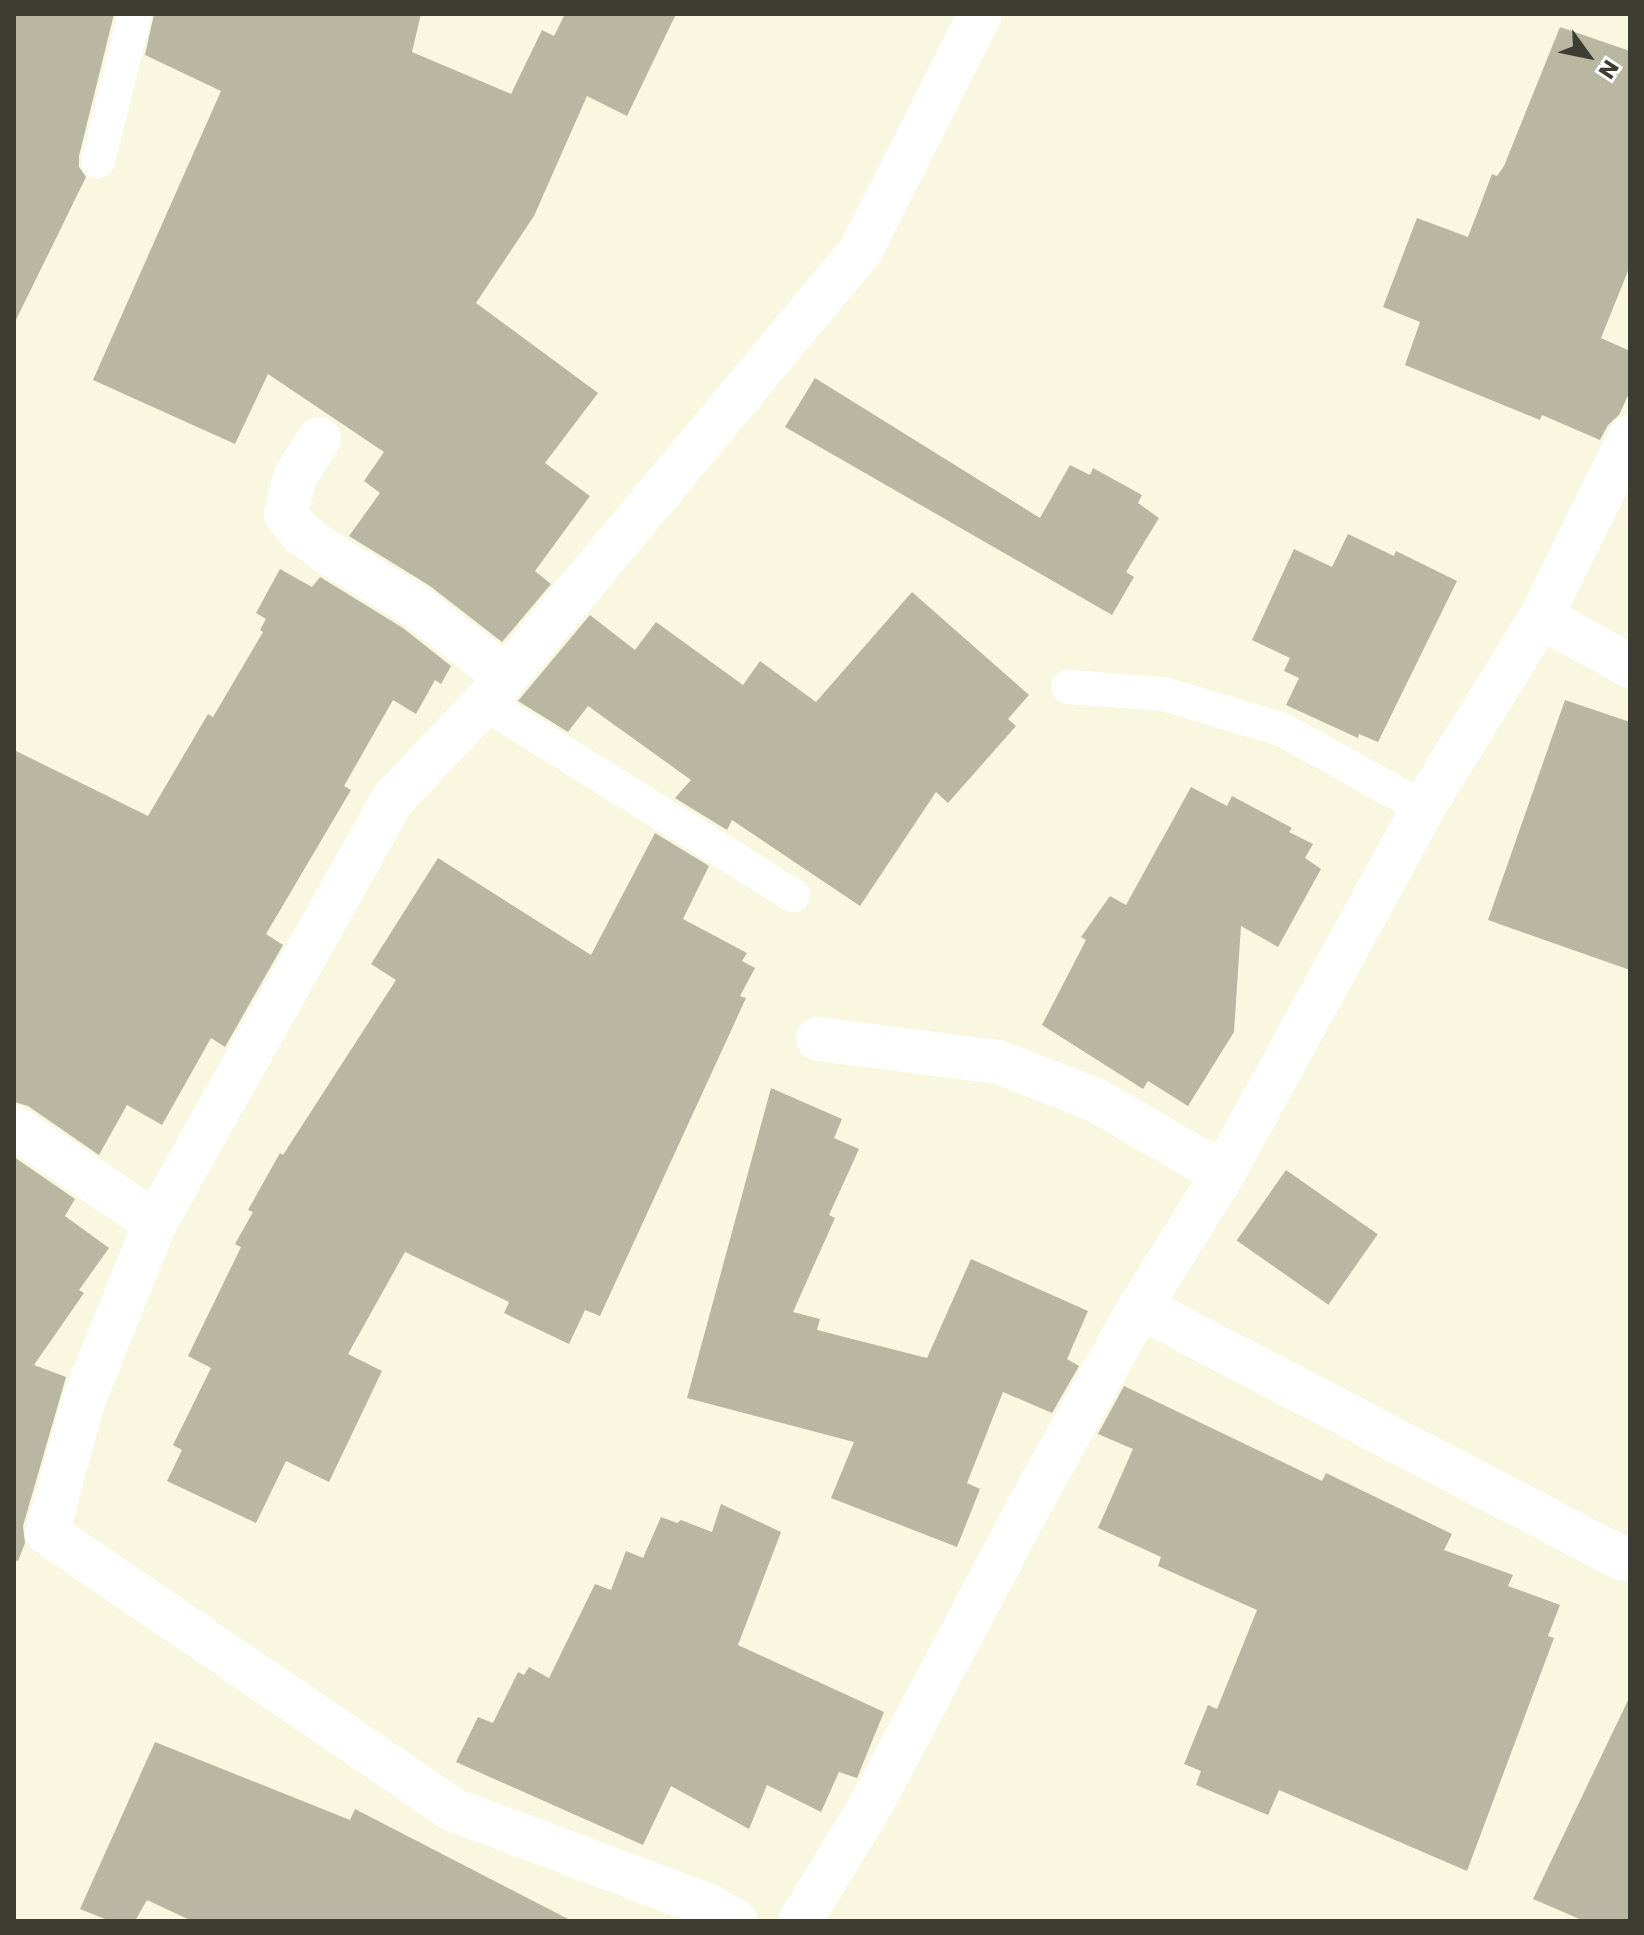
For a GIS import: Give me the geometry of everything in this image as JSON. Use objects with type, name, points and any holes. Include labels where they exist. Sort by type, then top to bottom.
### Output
[{"type":"street","points":[[735,1921],[707,1905],[452,1809],[31,1529],[155,1223],[393,799],[494,689],[861,250],[980,14]]},
{"type":"street","points":[[800,1921],[871,1805],[1028,1508],[1140,1307],[1223,1174],[1423,808],[1541,617],[1630,437]]},
{"type":"street","points":[[319,439],[295,477],[286,514],[301,533],[325,551],[417,607],[494,689]]},
{"type":"street","points":[[1541,617],[1630,666]]},
{"type":"street","points":[[818,1039],[998,1062],[1096,1100],[1223,1174]]},
{"type":"street","points":[[14,1127],[155,1223]]},
{"type":"street","points":[[1140,1307],[1623,1559]]},
{"type":"lane","points":[[98,161],[135,14]]},
{"type":"lane","points":[[1068,687],[1164,694],[1283,730],[1423,808]]},
{"type":"lane","points":[[494,689],[793,895]]},
{"type":"building","points":[[14,14],[114,14],[79,156],[79,167],[86,177],[14,324]]},
{"type":"building","points":[[154,14],[421,14],[412,52],[511,94],[542,30],[554,36],[565,14],[676,14],[627,116],[587,96],[534,216],[476,303],[598,393],[545,463],[590,496],[535,571],[551,584],[502,642],[430,586],[349,536],[380,493],[364,481],[384,452],[268,374],[235,444],[93,380],[221,91],[145,55]]},
{"type":"building","points":[[1560,27],[1630,51],[1630,266],[1601,338],[1630,351],[1630,391],[1619,415],[1608,425],[1600,440],[1542,415],[1540,420],[1405,365],[1420,322],[1383,307],[1417,218],[1468,237],[1492,174],[1497,176],[1504,166]]},
{"type":"building","points":[[815,378],[1040,518],[1070,465],[1090,475],[1093,468],[1142,495],[1138,503],[1159,518],[1126,572],[1134,577],[1112,615],[785,427]]},
{"type":"building","points":[[1348,534],[1394,556],[1396,551],[1457,581],[1378,742],[1359,734],[1358,738],[1286,705],[1299,678],[1284,671],[1290,658],[1252,640],[1294,549],[1332,567]]},
{"type":"building","points":[[280,569],[312,587],[320,577],[403,628],[451,666],[441,684],[435,680],[416,714],[393,700],[344,786],[351,790],[266,934],[283,945],[225,1047],[211,1038],[162,1125],[127,1105],[99,1155],[28,1106],[14,1102],[14,750],[148,816],[208,714],[213,717],[263,632],[260,630],[266,619],[256,613]]},
{"type":"building","points":[[912,592],[1029,695],[1008,719],[1016,726],[948,803],[936,792],[860,906],[732,820],[727,830],[675,798],[691,780],[588,706],[568,732],[518,701],[590,615],[635,650],[656,622],[743,685],[760,661],[816,702]]},
{"type":"building","points":[[1565,700],[1630,722],[1630,970],[1488,920]]},
{"type":"building","points":[[1191,787],[1227,806],[1232,796],[1292,828],[1289,832],[1313,844],[1305,858],[1321,869],[1278,947],[1241,926],[1234,1032],[1188,1106],[1148,1081],[1143,1089],[1042,1025],[1086,940],[1081,937],[1110,896],[1126,905]]},
{"type":"building","points":[[655,833],[709,866],[683,919],[747,953],[742,961],[755,968],[740,996],[746,998],[600,1316],[585,1310],[569,1344],[504,1313],[509,1302],[405,1252],[348,1354],[382,1371],[329,1482],[286,1461],[256,1523],[167,1481],[182,1450],[173,1445],[211,1368],[188,1356],[241,1247],[235,1244],[253,1212],[248,1210],[280,1153],[283,1155],[396,980],[371,964],[438,858],[591,955]]},
{"type":"building","points":[[771,1088],[842,1119],[834,1138],[859,1149],[829,1215],[835,1218],[793,1312],[820,1319],[817,1330],[927,1358],[971,1259],[1088,1311],[1067,1359],[1079,1366],[1052,1413],[1003,1392],[967,1483],[980,1489],[957,1547],[831,1498],[854,1442],[687,1398]]},
{"type":"building","points":[[14,1157],[75,1199],[65,1216],[109,1248],[79,1290],[84,1293],[34,1365],[66,1377],[23,1526],[25,1543],[18,1561],[14,1560]]},
{"type":"building","points":[[1286,1170],[1378,1234],[1328,1305],[1237,1240]]},
{"type":"building","points":[[1124,1386],[1322,1481],[1326,1473],[1452,1534],[1444,1550],[1513,1575],[1508,1586],[1560,1605],[1548,1636],[1554,1638],[1467,1871],[1279,1790],[1268,1815],[1196,1785],[1201,1771],[1184,1764],[1208,1705],[1217,1709],[1257,1610],[1158,1566],[1161,1557],[1098,1528],[1133,1449],[1098,1434]]},
{"type":"building","points":[[721,1504],[781,1532],[738,1645],[884,1712],[857,1778],[839,1772],[821,1812],[767,1785],[749,1829],[671,1786],[643,1845],[456,1762],[478,1717],[493,1723],[518,1672],[524,1675],[529,1667],[549,1678],[595,1584],[611,1590],[626,1551],[643,1558],[661,1517],[677,1523],[681,1520],[712,1532]]},
{"type":"building","points":[[1630,1696],[1630,1921],[1584,1921],[1533,1899]]},
{"type":"building","points":[[155,1742],[350,1820],[355,1809],[572,1921],[192,1921],[147,1900],[135,1921],[110,1921],[80,1909]]}]
